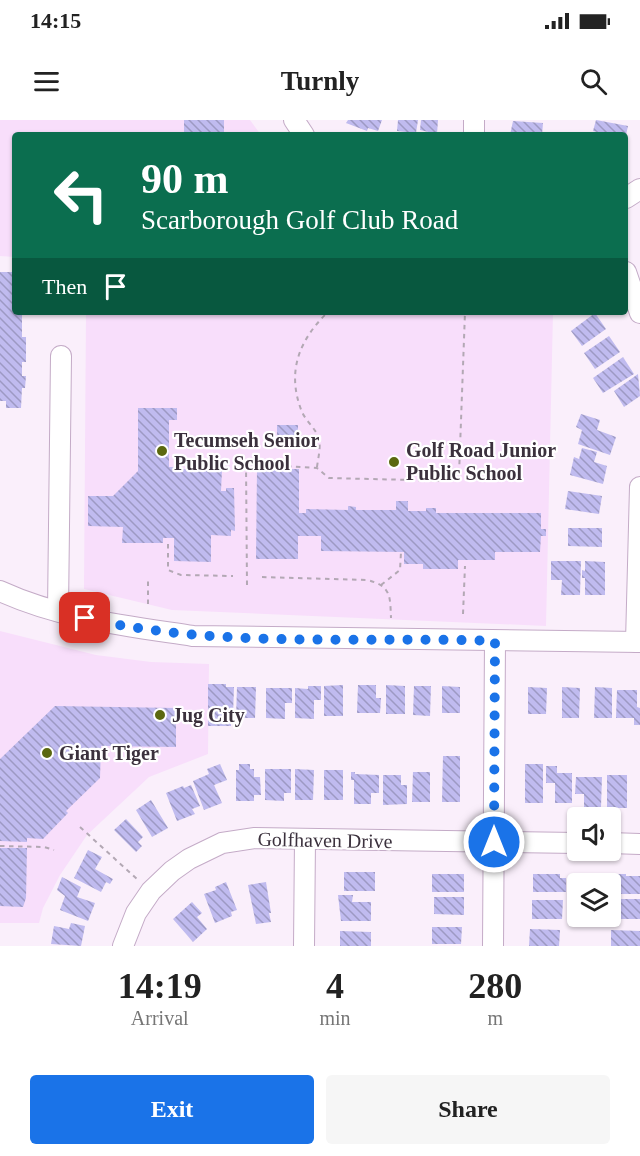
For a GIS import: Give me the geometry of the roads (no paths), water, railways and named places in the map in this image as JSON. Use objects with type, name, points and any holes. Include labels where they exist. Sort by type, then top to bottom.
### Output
[{"type":"street","points":[[628,278],[640,313]]},
{"type":"street","points":[[58,611],[61,356]]},
{"type":"street","points":[[0,591],[28,603],[112,624],[193,636],[638,642],[640,487]]},
{"type":"street","points":[[0,602],[28,603]]},
{"type":"street","points":[[493,946],[495,641]]},
{"type":"street","name":"Golfhaven Drive","points":[[123,946],[130,923],[151,891],[189,859],[222,843],[255,838],[567,843]]},
{"type":"street","points":[[304,946],[305,839]]},
{"type":"street","points":[[621,843],[640,844]]},
{"type":"place","name":"Tecumseh Senior Public School","points":[[162,451]]},
{"type":"place","name":"Golf Road Junior Public School","points":[[394,462]]},
{"type":"place","name":"Jug City","points":[[160,715]]},
{"type":"place","name":"Giant Tiger","points":[[47,753]]}]
